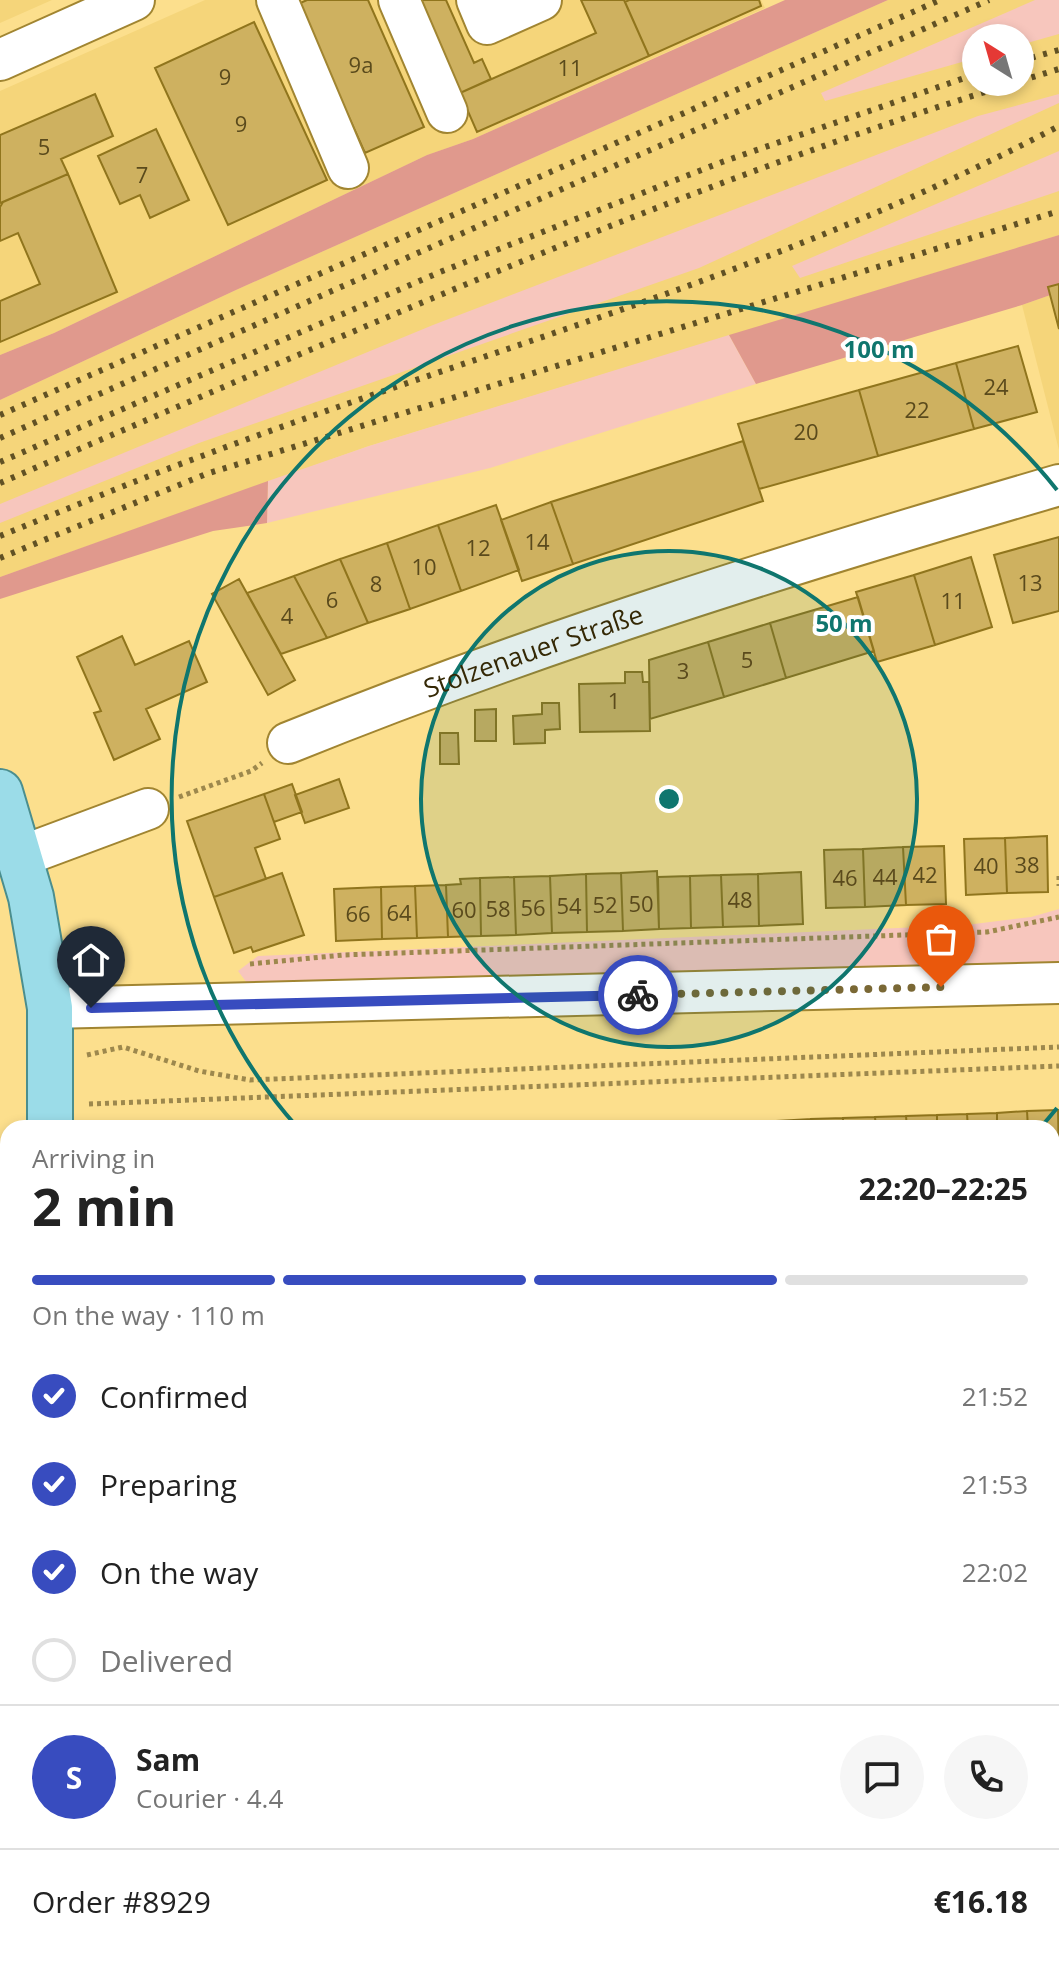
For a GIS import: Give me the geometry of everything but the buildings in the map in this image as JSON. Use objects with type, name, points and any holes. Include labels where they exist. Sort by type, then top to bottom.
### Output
[{"type":"main road","points":[[0,792],[22,856],[50,1008],[50,1117]]},
{"type":"street","points":[[0,60],[134,0]]},
{"type":"street","points":[[277,0],[348,168]]},
{"type":"street","points":[[399,0],[447,112]]},
{"type":"street","points":[[477,0],[487,24],[541,0]]},
{"type":"street","name":"Stolzenauer Straße","points":[[288,743],[623,618],[798,561],[1059,485]]},
{"type":"street","points":[[22,856],[148,809]]},
{"type":"street","points":[[50,1008],[1059,983]]},
{"type":"path","points":[[148,809],[251,771],[288,743]]},
{"type":"path","points":[[1059,876],[1059,886]]},
{"type":"path","points":[[243,964],[343,955],[987,932],[1059,917]]},
{"type":"path","points":[[50,1060],[123,1047],[199,1071],[250,1080],[1059,1047]]},
{"type":"path","points":[[50,1117],[1059,1066]]},
{"type":"shaded area","points":[[0,0],[52,0],[0,23]]},
{"type":"shaded area","points":[[205,0],[761,0],[765,8],[473,139],[427,155],[54,333],[0,355],[0,91]]},
{"type":"shaded area","points":[[785,0],[888,0],[236,290],[0,400],[0,355],[54,333],[427,155],[473,139]]},
{"type":"shaded area","points":[[888,0],[1059,0],[1059,235],[369,446],[0,577],[0,400],[236,290]]},
{"type":"shaded area","points":[[1035,0],[1059,0],[1059,34],[1034,41],[1034,24],[980,24]]},
{"type":"shaded area","points":[[962,32],[962,62],[825,101],[821,93]]},
{"type":"shaded area","points":[[1059,94],[1059,103],[699,268],[199,443],[0,523],[0,504],[433,325],[978,116]]},
{"type":"shaded area","points":[[1059,151],[1059,191],[800,278],[792,266]]},
{"type":"shaded area","points":[[1059,235],[1059,292],[1022,305],[756,384],[729,335]]},
{"type":"shaded area","points":[[1059,292],[1059,450],[1022,305]]},
{"type":"shaded area","points":[[729,335],[756,384],[490,468],[267,523],[268,481],[369,446]]},
{"type":"shaded area","points":[[268,481],[267,523],[213,531],[0,599],[0,577]]},
{"type":"shaded area","points":[[1059,909],[1059,966],[247,983],[238,971],[258,956],[966,925],[1031,917]]},
{"type":"railway","points":[[0,415],[940,0]]},
{"type":"railway","points":[[0,438],[989,0]]},
{"type":"railway","points":[[1034,57],[1059,50]]},
{"type":"railway","points":[[1034,77],[1059,69]]},
{"type":"railway","points":[[0,462],[440,272],[722,162],[962,79]]},
{"type":"railway","points":[[0,483],[377,321],[630,218],[887,124],[974,96]]},
{"type":"railway","points":[[0,536],[202,456],[744,265],[956,177],[1059,126]]},
{"type":"railway","points":[[0,558],[206,474],[1059,211]]},
{"type":"way so far","points":[[638,995],[941,987]]},
{"type":"route","points":[[91,1008],[638,995]]}]
